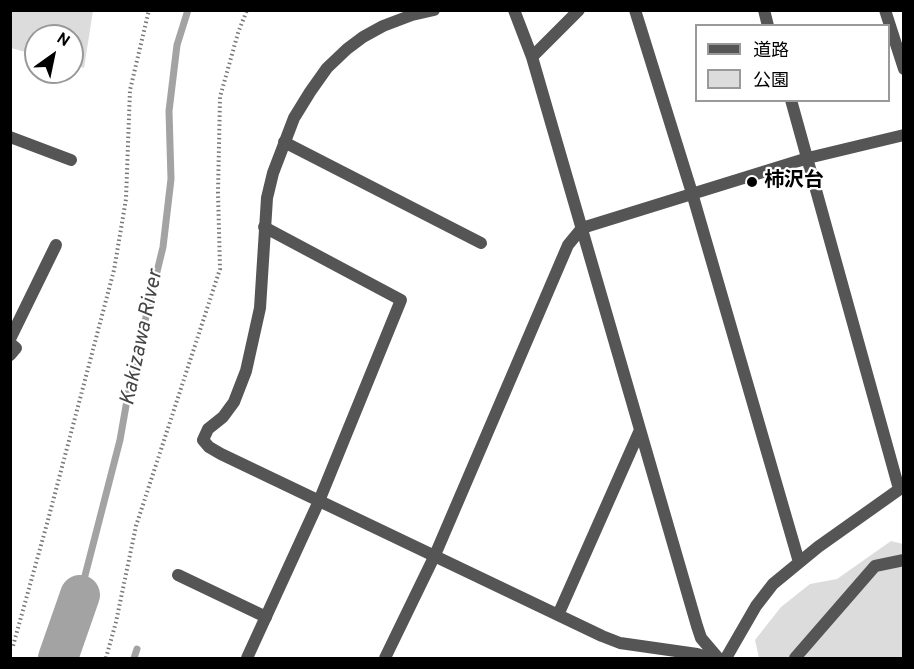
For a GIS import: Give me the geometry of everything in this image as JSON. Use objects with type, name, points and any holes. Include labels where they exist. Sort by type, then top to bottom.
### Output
[{"type":"street","points":[[434,10],[412,15],[383,26],[347,49],[327,68],[294,118],[273,173],[267,198],[260,308],[246,371],[234,402],[223,417],[208,429],[203,440],[209,447],[221,454],[620,643],[697,654],[709,658]]},
{"type":"street","points":[[514,10],[532,57],[696,626],[701,638],[718,658]]},
{"type":"street","points":[[532,57],[579,10]]},
{"type":"street","points":[[635,10],[692,193],[799,562]]},
{"type":"street","points":[[890,26],[903,69]]},
{"type":"street","points":[[726,658],[756,606],[773,584],[799,562],[901,488],[791,102]]},
{"type":"street","points":[[386,658],[435,555],[568,245],[582,228],[808,158],[903,135]]},
{"type":"street","points":[[10,137],[71,160]]},
{"type":"street","points":[[284,142],[481,243]]},
{"type":"street","points":[[247,658],[319,501],[401,300],[264,227]]},
{"type":"street","points":[[10,356],[16,348],[10,341],[56,245]]},
{"type":"street","points":[[558,615],[640,429]]},
{"type":"street","points":[[795,658],[874,566],[903,560]]},
{"type":"street","points":[[178,575],[266,617]]},
{"type":"path","points":[[10,649],[13,646],[45,531],[114,270],[126,199],[130,90],[149,10]]},
{"type":"path","points":[[106,658],[136,526],[220,269],[218,192],[220,97],[238,33],[248,10]]},
{"type":"green space","points":[[10,11],[93,11],[84,68],[84,24],[24,24],[24,52],[11,48]]},
{"type":"green space","points":[[891,541],[903,544],[903,658],[759,658],[755,640],[781,607],[810,584],[837,579]]},
{"type":"waterway","name":"Kakizawa River","points":[[80,595],[120,440],[130,383],[163,247],[171,179],[169,111],[177,45],[188,10]]},
{"type":"waterway","name":"Kakizawa River","points":[[58,658],[80,595]]},
{"type":"waterway","points":[[134,658],[137,649]]},
{"type":"place","name":"柿沢台","points":[[752,182]]}]
